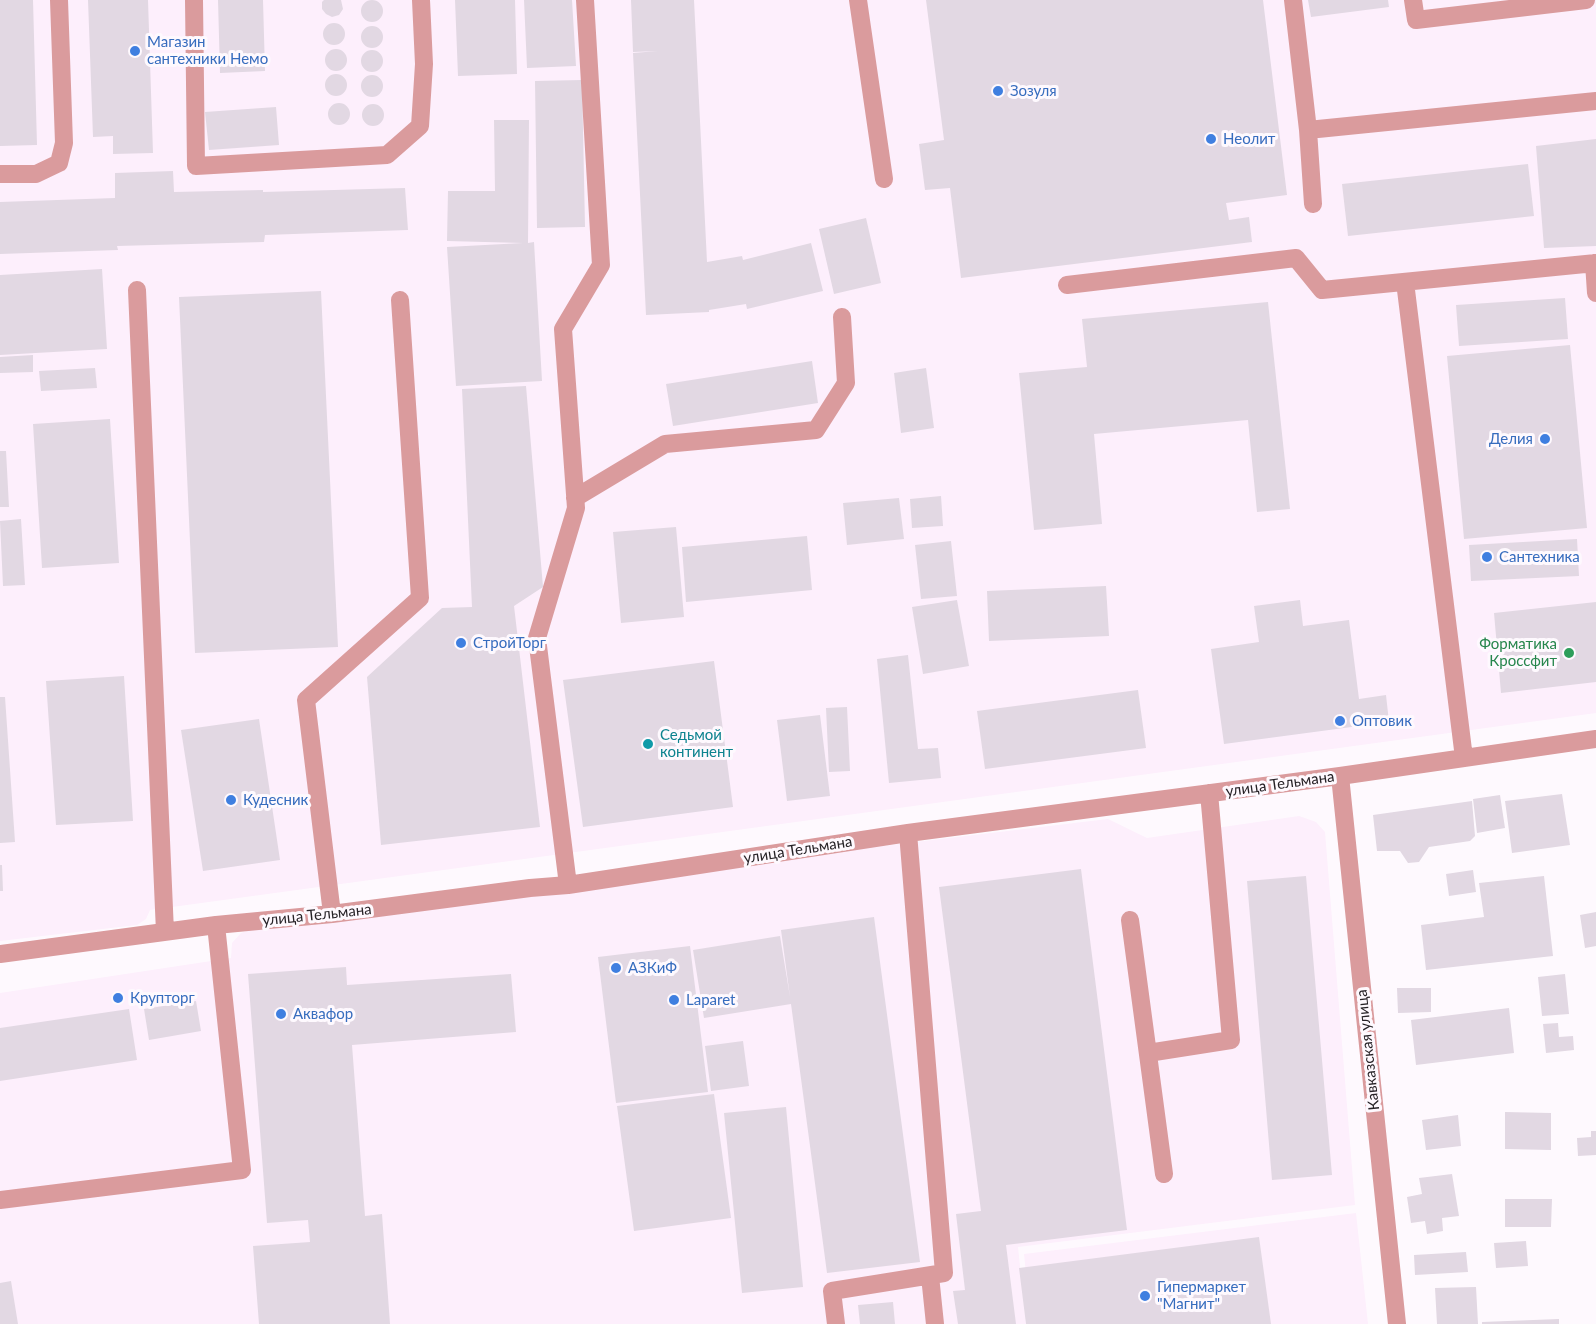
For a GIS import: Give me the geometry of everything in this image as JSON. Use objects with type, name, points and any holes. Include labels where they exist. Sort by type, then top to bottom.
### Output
[{"type":"street","points":[[0,174],[36,174],[59,163],[64,143],[59,0]]},
{"type":"street","points":[[194,0],[196,166],[387,155],[420,126],[424,64],[421,0]]},
{"type":"street","points":[[568,885],[537,638],[576,508],[563,329],[601,265],[585,0]]},
{"type":"street","points":[[858,0],[885,179]]},
{"type":"street","points":[[1293,0],[1308,130],[1313,204]]},
{"type":"street","points":[[1413,0],[1416,20],[1584,0]]},
{"type":"street","points":[[1308,130],[1596,101]]},
{"type":"street","points":[[1067,285],[1296,258],[1323,290],[1595,263],[1596,293]]},
{"type":"street","points":[[1405,282],[1464,758]]},
{"type":"street","points":[[137,290],[165,932]]},
{"type":"street","points":[[332,914],[306,700],[420,598],[400,300]]},
{"type":"street","points":[[575,498],[665,444],[816,430],[846,383],[842,317]]},
{"type":"street","name":"улица Тельмана","points":[[0,954],[216,925],[332,914],[568,885],[908,833],[1340,776],[1596,739]]},
{"type":"street","name":"Кавказская улица","points":[[1340,776],[1397,1324]]},
{"type":"street","points":[[1148,1053],[1231,1040],[1209,793]]},
{"type":"street","points":[[836,1324],[832,1291],[944,1273],[908,833]]},
{"type":"street","points":[[1130,920],[1164,1174]]},
{"type":"street","points":[[0,1200],[242,1170],[216,925]]},
{"type":"street","points":[[930,1276],[935,1324]]},
{"type":"shaded area","points":[[0,0],[1596,0],[1596,713],[150,910],[146,919],[137,925],[0,941]]},
{"type":"shaded area","points":[[1299,816],[1316,822],[1325,832],[1355,1205],[1018,1247],[1026,1324],[0,1324],[0,993],[231,958],[232,943],[241,933],[255,928],[530,888],[1108,819],[1147,838]]},
{"type":"shaded area","points":[[1356,1213],[1368,1324],[1031,1324],[1024,1254]]},
{"type":"building","points":[[0,0],[33,0],[37,145],[0,146]]},
{"type":"building","points":[[88,0],[148,0],[153,153],[113,154],[113,136],[93,137]]},
{"type":"building","points":[[218,0],[263,0],[265,71],[220,73]]},
{"type":"building","points":[[324,0],[341,0],[343,9],[339,15],[332,17],[326,14],[322,9]]},
{"type":"building","points":[[372,0],[380,3],[383,11],[380,19],[372,22],[364,19],[361,11],[364,3]]},
{"type":"building","points":[[455,0],[515,0],[517,74],[458,76]]},
{"type":"building","points":[[524,0],[572,0],[576,66],[527,68]]},
{"type":"building","points":[[631,0],[694,0],[707,262],[742,256],[743,260],[811,243],[823,291],[747,309],[746,304],[709,310],[709,312],[646,315],[633,53],[658,51],[633,52]]},
{"type":"building","points":[[926,0],[1263,0],[1287,195],[1226,203],[1229,220],[1249,217],[1252,242],[961,278],[950,188],[925,190],[919,144],[944,140]]},
{"type":"building","points":[[1308,0],[1388,0],[1389,7],[1311,17]]},
{"type":"building","points":[[334,23],[342,26],[345,34],[342,42],[334,45],[326,42],[323,34],[326,26]]},
{"type":"building","points":[[372,26],[380,29],[383,37],[380,45],[372,48],[364,45],[361,37],[364,29]]},
{"type":"building","points":[[336,49],[344,52],[347,60],[344,68],[336,71],[328,68],[325,60],[328,52]]},
{"type":"building","points":[[372,50],[380,53],[383,61],[380,69],[372,72],[364,69],[361,61],[364,53]]},
{"type":"building","points":[[336,74],[344,77],[347,85],[344,93],[336,96],[328,93],[325,85],[328,77]]},
{"type":"building","points":[[372,75],[380,78],[383,86],[380,94],[372,97],[364,94],[361,86],[364,78]]},
{"type":"building","points":[[582,80],[585,227],[537,228],[535,81]]},
{"type":"building","points":[[339,103],[347,106],[350,114],[347,122],[339,125],[331,122],[328,114],[331,106]]},
{"type":"building","points":[[373,104],[381,107],[384,115],[381,123],[373,126],[365,123],[362,115],[365,107]]},
{"type":"building","points":[[276,107],[279,145],[209,150],[205,112]]},
{"type":"building","points":[[494,120],[529,120],[528,243],[534,242],[542,381],[456,386],[447,247],[523,243],[447,241],[448,191],[495,191]]},
{"type":"building","points":[[1596,139],[1596,246],[1544,248],[1536,146]]},
{"type":"building","points":[[1528,164],[1534,216],[1348,236],[1342,184]]},
{"type":"building","points":[[173,171],[174,192],[405,188],[408,230],[265,235],[264,242],[117,246],[118,250],[0,254],[0,202],[115,198],[115,173]]},
{"type":"building","points":[[866,218],[881,283],[834,294],[819,229]]},
{"type":"building","points":[[102,269],[107,349],[0,355],[0,275]]},
{"type":"building","points":[[321,291],[338,647],[195,653],[179,297]]},
{"type":"building","points":[[1565,298],[1568,339],[1459,346],[1456,305]]},
{"type":"building","points":[[1268,302],[1290,509],[1257,512],[1248,420],[1094,434],[1102,524],[1034,530],[1019,373],[1087,367],[1082,319]]},
{"type":"building","points":[[1570,345],[1587,528],[1464,539],[1447,356]]},
{"type":"building","points":[[33,355],[33,372],[0,373],[0,357]]},
{"type":"building","points":[[812,361],[818,403],[673,426],[666,384]]},
{"type":"building","points":[[95,368],[97,388],[41,391],[39,371]]},
{"type":"building","points":[[926,368],[934,428],[901,433],[894,373]]},
{"type":"building","name":"СтройТорг","points":[[526,386],[543,587],[514,606],[540,827],[381,845],[367,677],[442,608],[472,607],[462,389]]},
{"type":"building","points":[[110,419],[119,563],[42,568],[33,424]]},
{"type":"building","points":[[0,451],[6,451],[9,507],[0,507]]},
{"type":"building","points":[[941,496],[943,526],[912,528],[910,499]]},
{"type":"building","points":[[899,498],[904,539],[847,545],[843,503]]},
{"type":"building","points":[[21,519],[25,585],[3,586],[0,521]]},
{"type":"building","points":[[676,527],[684,617],[621,623],[613,532]]},
{"type":"building","points":[[807,536],[812,590],[686,602],[682,547]]},
{"type":"building","points":[[1577,539],[1579,576],[1471,581],[1469,545]]},
{"type":"building","points":[[951,541],[957,596],[921,599],[915,545]]},
{"type":"building","points":[[1106,586],[1109,636],[989,641],[987,591]]},
{"type":"building","points":[[957,600],[969,666],[923,674],[912,607]]},
{"type":"building","points":[[1300,600],[1303,626],[1349,620],[1359,699],[1386,695],[1389,722],[1224,744],[1211,649],[1259,642],[1254,606]]},
{"type":"building","points":[[1596,602],[1596,682],[1501,693],[1494,613]]},
{"type":"building","points":[[908,655],[918,749],[938,748],[941,778],[889,783],[877,659]]},
{"type":"building","name":"Седьмой континент","points":[[714,661],[733,807],[583,827],[563,680]]},
{"type":"building","points":[[124,676],[133,821],[56,825],[46,681]]},
{"type":"building","points":[[1138,690],[1146,748],[985,769],[977,711]]},
{"type":"building","points":[[0,697],[5,697],[15,842],[0,843]]},
{"type":"building","points":[[847,707],[850,771],[829,772],[826,708]]},
{"type":"building","points":[[820,715],[830,796],[787,801],[777,720]]},
{"type":"building","points":[[259,719],[280,860],[203,871],[181,730]]},
{"type":"building","points":[[1562,794],[1570,845],[1512,853],[1505,801]]},
{"type":"building","points":[[1500,795],[1505,828],[1477,833],[1473,799]]},
{"type":"building","points":[[1472,801],[1475,836],[1470,841],[1429,847],[1419,862],[1408,863],[1400,851],[1377,851],[1373,815]]},
{"type":"building","points":[[0,865],[2,865],[3,891],[0,891]]},
{"type":"building","points":[[1081,869],[1127,1230],[1006,1245],[1016,1324],[958,1324],[953,1291],[965,1290],[956,1214],[981,1211],[939,887]]},
{"type":"building","points":[[1473,870],[1476,892],[1449,896],[1446,874]]},
{"type":"building","points":[[1306,876],[1332,1175],[1272,1180],[1247,881]]},
{"type":"building","points":[[1544,876],[1553,956],[1426,970],[1421,925],[1484,917],[1479,883]]},
{"type":"building","points":[[1596,912],[1596,946],[1585,948],[1580,915]]},
{"type":"building","points":[[874,917],[920,1262],[827,1273],[791,1004],[704,1018],[693,950],[780,936],[790,997],[781,930]]},
{"type":"building","points":[[690,946],[708,1092],[616,1103],[598,957]]},
{"type":"building","points":[[346,967],[347,985],[511,974],[516,1032],[352,1045],[365,1216],[382,1214],[390,1324],[259,1324],[253,1246],[310,1242],[308,1220],[267,1223],[248,974]]},
{"type":"building","points":[[1565,974],[1569,1014],[1542,1016],[1538,977]]},
{"type":"building","points":[[1397,988],[1431,988],[1431,1012],[1398,1013]]},
{"type":"building","points":[[196,1001],[201,1031],[149,1040],[144,1009]]},
{"type":"building","points":[[1509,1008],[1514,1053],[1416,1065],[1411,1020]]},
{"type":"building","points":[[129,1009],[137,1060],[0,1081],[0,1028]]},
{"type":"building","points":[[1558,1023],[1559,1037],[1573,1036],[1574,1050],[1546,1053],[1543,1024]]},
{"type":"building","points":[[743,1041],[749,1086],[711,1091],[705,1046]]},
{"type":"building","points":[[714,1094],[731,1218],[634,1231],[617,1106]]},
{"type":"building","points":[[786,1107],[803,1287],[742,1293],[724,1113]]},
{"type":"building","points":[[1505,1112],[1551,1113],[1551,1150],[1505,1149]]},
{"type":"building","points":[[1458,1115],[1461,1146],[1426,1150],[1422,1120]]},
{"type":"building","points":[[1591,1131],[1596,1131],[1596,1155],[1578,1156],[1577,1138],[1591,1137]]},
{"type":"building","points":[[1452,1174],[1459,1216],[1442,1218],[1443,1231],[1427,1234],[1425,1221],[1411,1223],[1407,1197],[1422,1194],[1419,1178]]},
{"type":"building","points":[[1505,1199],[1552,1199],[1551,1227],[1505,1227]]},
{"type":"building","name":"Гипермаркет \"Магнит\"","points":[[1259,1237],[1271,1324],[1026,1324],[1019,1268]]},
{"type":"building","points":[[1526,1241],[1528,1266],[1496,1268],[1494,1243]]},
{"type":"building","points":[[1466,1252],[1468,1272],[1415,1275],[1414,1255]]},
{"type":"building","points":[[11,1281],[18,1324],[0,1324],[0,1283]]},
{"type":"building","points":[[1476,1287],[1478,1324],[1437,1324],[1435,1288]]},
{"type":"building","points":[[893,1302],[895,1324],[860,1324],[858,1305]]},
{"type":"building","points":[[1559,1319],[1559,1324],[1482,1324],[1482,1322]]},
{"type":"place","name":"Магазин сантехники Немо","points":[[135,51]]},
{"type":"place","name":"Зозуля","points":[[998,91]]},
{"type":"place","name":"Неолит","points":[[1211,139]]},
{"type":"place","name":"Делия","points":[[1545,439]]},
{"type":"place","name":"Сантехника","points":[[1487,557]]},
{"type":"place","name":"СтройТорг","points":[[461,643]]},
{"type":"place","name":"Форматика Кроссфит","points":[[1569,653]]},
{"type":"place","name":"Оптовик","points":[[1340,721]]},
{"type":"place","name":"Седьмой континент","points":[[648,744]]},
{"type":"place","name":"Кудесник","points":[[231,800]]},
{"type":"place","name":"АЗКиФ","points":[[616,968]]},
{"type":"place","name":"Крупторг","points":[[118,998]]},
{"type":"place","name":"Laparet","points":[[674,1000]]},
{"type":"place","name":"Аквафор","points":[[281,1014]]},
{"type":"place","name":"Гипермаркет \"Магнит\"","points":[[1145,1296]]}]
